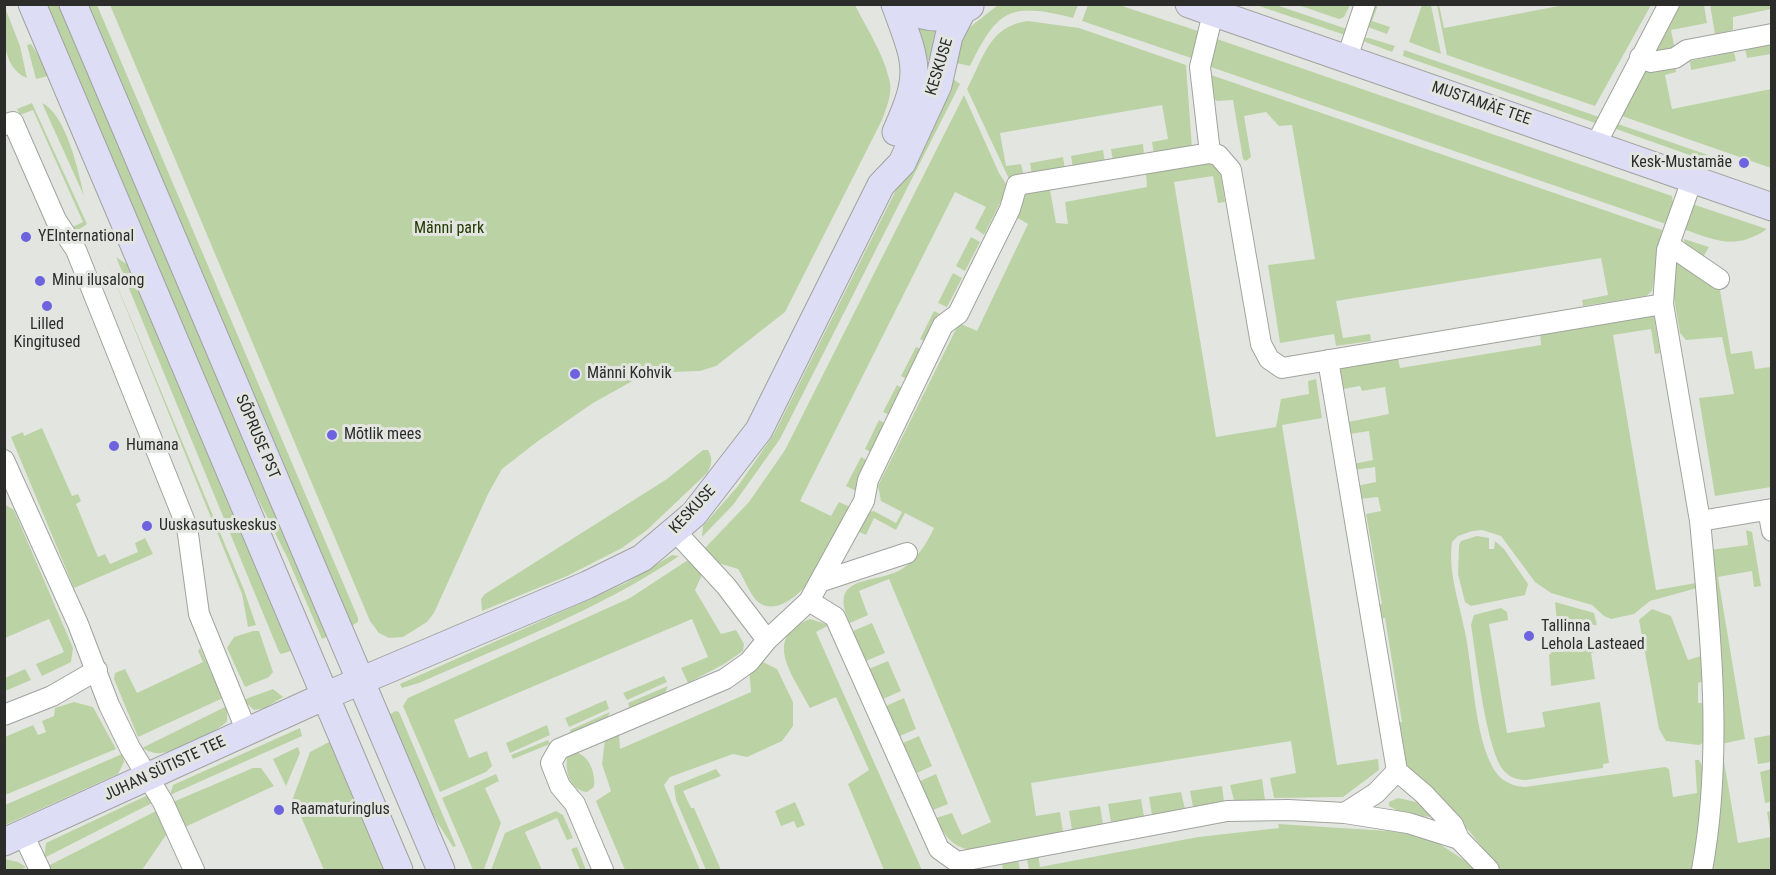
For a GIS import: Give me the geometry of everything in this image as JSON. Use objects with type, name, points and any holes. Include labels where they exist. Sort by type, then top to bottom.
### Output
[{"type":"main road","points":[[33,4],[399,870]]},
{"type":"main road","name":"SÕPRUSE PST","points":[[73,4],[441,870]]},
{"type":"main road","name":"KESKUSE","points":[[878,4],[902,69],[907,107]]},
{"type":"main road","name":"KESKUSE","points":[[325,696],[587,585],[642,558],[694,514],[759,430],[881,185],[886,155],[914,88],[915,67],[895,4]]},
{"type":"main road","points":[[902,4],[912,12],[929,17],[946,17],[967,8]]},
{"type":"main road","name":"KESKUSE","points":[[881,185],[902,163],[938,85],[949,36],[967,8]]},
{"type":"main road","name":"MUSTAMÄE TEE","points":[[1201,9],[1596,144],[1772,207]]},
{"type":"main road","name":"JUHAN SÜTISTE TEE","points":[[14,838],[325,696]]},
{"type":"street","points":[[1347,58],[1365,4]]},
{"type":"street","points":[[1596,144],[1669,4]]},
{"type":"street","points":[[1201,9],[1200,67],[1210,153]]},
{"type":"street","points":[[1640,57],[1651,62],[1675,58],[1687,50],[1772,34]]},
{"type":"street","points":[[4,125],[14,122],[56,220],[76,250],[187,527],[199,614],[247,732]]},
{"type":"street","points":[[603,870],[574,804],[560,786],[551,764],[559,749],[725,679],[749,663],[767,640],[809,601],[864,501],[868,480],[943,325],[958,314],[1010,209],[1017,185],[1210,153],[1218,155],[1231,170],[1261,344],[1269,360],[1282,368],[1663,304]]},
{"type":"street","points":[[1692,180],[1669,245],[1663,304],[1700,521],[1708,597],[1713,753],[1712,799],[1702,870]]},
{"type":"street","points":[[1669,245],[1719,279]]},
{"type":"street","points":[[1328,360],[1397,771],[1424,794],[1454,825],[1459,839],[1489,870]]},
{"type":"street","points":[[4,460],[9,485],[97,670],[110,705],[130,748],[163,802],[194,870]]},
{"type":"street","points":[[1700,521],[1770,510],[1772,531]]},
{"type":"street","points":[[675,531],[726,586],[767,640]]},
{"type":"street","points":[[822,581],[907,553]]},
{"type":"street","points":[[809,601],[835,617],[939,849],[959,866],[1227,811],[1288,810],[1345,813],[1407,823],[1459,839]]},
{"type":"street","points":[[4,716],[52,696],[97,670]]},
{"type":"street","points":[[1345,813],[1376,793],[1397,771]]},
{"type":"street","points":[[14,838],[40,870]]},
{"type":"green space","points":[[4,5],[20,46],[27,78],[18,73],[8,57],[4,36]]},
{"type":"green space","points":[[44,5],[61,5],[328,636],[322,639],[287,557],[218,419]]},
{"type":"green space","points":[[85,5],[97,5],[358,618],[358,622],[350,627]]},
{"type":"green space","name":"Männi park","points":[[110,5],[855,5],[884,63],[888,73],[890,92],[882,120],[785,312],[716,366],[700,371],[647,373],[593,403],[502,469],[488,494],[434,613],[427,622],[403,637],[389,638],[379,633],[370,621]]},
{"type":"green space","points":[[998,5],[1078,5],[1073,18],[1034,11],[1020,11],[1008,15],[989,32],[970,66],[956,63],[965,31]]},
{"type":"green space","points":[[1088,5],[1119,5],[1201,32],[1194,59],[1082,21]]},
{"type":"green space","points":[[1256,5],[1276,5],[1347,29],[1345,35]]},
{"type":"green space","points":[[1298,5],[1350,5],[1344,17],[1339,19]]},
{"type":"green space","points":[[1373,5],[1378,5],[1372,21],[1390,27],[1387,34],[1365,26]]},
{"type":"green space","points":[[1422,5],[1431,5],[1441,54],[1409,42]]},
{"type":"green space","points":[[1437,5],[1439,5],[1444,28],[1564,5],[1651,5],[1595,106],[1447,55]]},
{"type":"green space","points":[[1677,5],[1704,5],[1707,23],[1671,30],[1675,50],[1659,52],[1656,46]]},
{"type":"green space","points":[[1710,5],[1771,5],[1771,9],[1733,17],[1733,30],[1715,34]]},
{"type":"green space","points":[[1028,21],[1079,28],[1186,65],[1192,148],[1154,155],[1152,142],[1168,139],[1162,105],[1000,133],[1006,166],[1021,164],[1024,176],[1009,179],[967,89],[983,55],[996,36],[1004,29]]},
{"type":"green space","points":[[909,22],[936,28],[930,60],[922,60]]},
{"type":"green space","points":[[1365,38],[1395,46],[1392,52],[1363,41]]},
{"type":"green space","points":[[1217,39],[1672,196],[1673,204],[1666,224],[1208,66]]},
{"type":"green space","points":[[31,44],[48,70],[48,76],[36,79],[27,45]]},
{"type":"green space","points":[[1771,44],[1771,54],[1747,58],[1745,49]]},
{"type":"green space","points":[[1404,50],[1599,117],[1598,124],[1403,56]]},
{"type":"green space","points":[[1734,52],[1736,61],[1691,70],[1690,61]]},
{"type":"green space","points":[[1675,63],[1676,72],[1665,75],[1672,109],[1771,89],[1771,168],[1619,115],[1645,71]]},
{"type":"green space","points":[[1211,75],[1662,230],[1652,291],[1646,296],[1583,306],[1582,300],[1608,295],[1601,258],[1336,301],[1343,338],[1370,334],[1371,341],[1336,346],[1334,334],[1280,343],[1268,265],[1315,259],[1292,125],[1279,126],[1266,112],[1244,116],[1251,157],[1246,161],[1243,159],[1233,100],[1217,101],[1212,97]]},
{"type":"green space","points":[[952,78],[960,84],[780,439],[733,505],[702,537],[703,526],[738,486],[774,434]]},
{"type":"green space","points":[[964,95],[999,173],[1008,187],[984,235],[975,228],[986,207],[955,192],[800,501],[831,516],[839,502],[850,507],[806,586],[787,602],[765,606],[755,599],[738,569],[715,562],[705,548],[749,502],[785,450]]},
{"type":"green space","points":[[32,103],[87,224],[78,230],[70,228],[83,222],[33,110],[20,115],[17,109]]},
{"type":"green space","points":[[42,103],[50,109],[65,131],[84,196]]},
{"type":"green space","points":[[1615,123],[1714,157],[1712,163],[1616,129]]},
{"type":"green space","points":[[1143,144],[1144,156],[1113,161],[1111,149]]},
{"type":"green space","points":[[1103,150],[1105,163],[1073,168],[1071,156]]},
{"type":"green space","points":[[1063,157],[1065,169],[1032,176],[1030,163]]},
{"type":"green space","points":[[1211,159],[1220,169],[1225,202],[1218,203],[1213,176],[1174,182],[1216,437],[1276,427],[1281,399],[1309,394],[1308,381],[1316,379],[1322,418],[1282,425],[1337,765],[1378,759],[1379,770],[1343,797],[1274,798],[1270,778],[1296,773],[1291,741],[1031,783],[1036,816],[1060,812],[1063,832],[970,850],[963,848],[949,839],[936,818],[952,813],[962,835],[991,822],[889,579],[859,591],[868,615],[850,623],[844,607],[844,596],[849,588],[857,583],[902,569],[921,550],[934,528],[905,513],[896,530],[874,518],[866,535],[855,530],[869,512],[874,511],[896,523],[902,512],[881,501],[878,486],[959,323],[977,331],[1028,224],[1014,216],[1025,190],[1050,190],[1056,223],[1068,224],[1065,202],[1147,187],[1146,174],[1150,171]]},
{"type":"green space","points":[[1692,204],[1767,229],[1756,236],[1735,242],[1705,237],[1683,229]]},
{"type":"green space","points":[[971,237],[980,242],[965,271],[956,266]]},
{"type":"green space","points":[[1684,239],[1709,247],[1703,257],[1685,245]]},
{"type":"green space","points":[[116,257],[128,265],[294,650],[281,654],[279,652]]},
{"type":"green space","points":[[1678,257],[1720,290],[1731,354],[1752,351],[1755,369],[1771,367],[1771,487],[1715,496],[1699,398],[1734,394],[1722,337],[1686,340],[1680,333],[1670,276],[1671,262]]},
{"type":"green space","points":[[106,259],[244,590],[256,625],[248,627],[242,594]]},
{"type":"green space","points":[[953,273],[962,278],[947,307],[938,303]]},
{"type":"green space","points":[[934,311],[944,316],[929,344],[920,339]]},
{"type":"green space","points":[[1650,314],[1654,316],[1660,353],[1655,354],[1651,329],[1613,335],[1656,590],[1696,583],[1697,588],[1650,601],[1634,614],[1611,619],[1592,605],[1551,593],[1535,582],[1501,536],[1482,530],[1472,531],[1458,536],[1452,542],[1451,553],[1480,732],[1496,773],[1508,783],[1525,787],[1665,767],[1669,769],[1673,797],[1697,793],[1695,760],[1699,760],[1706,774],[1696,870],[1500,870],[1470,832],[1411,772],[1401,753],[1394,723],[1402,722],[1385,618],[1376,619],[1374,606],[1382,604],[1366,514],[1381,511],[1378,497],[1360,499],[1356,486],[1376,482],[1375,467],[1354,470],[1353,464],[1373,460],[1369,431],[1350,434],[1348,422],[1389,414],[1385,387],[1362,391],[1360,386],[1343,389],[1340,386],[1338,375],[1342,367],[1397,354],[1400,368],[1541,345],[1540,331]]},
{"type":"green space","points":[[916,347],[925,351],[910,381],[901,376]]},
{"type":"green space","points":[[897,385],[905,390],[893,417],[883,412]]},
{"type":"green space","points":[[879,420],[888,425],[874,454],[865,449]]},
{"type":"green space","points":[[42,428],[72,496],[78,494],[81,501],[76,504],[98,557],[105,554],[110,564],[138,552],[135,543],[145,538],[153,554],[74,588],[11,437],[23,432],[24,436]]},
{"type":"green space","points":[[703,450],[708,450],[710,453],[711,464],[707,473],[647,530],[622,548],[567,576],[482,611],[481,599],[485,594],[667,479]]},
{"type":"green space","points":[[861,457],[870,462],[856,491],[846,486]]},
{"type":"green space","points":[[4,504],[14,510],[73,648],[71,662],[42,676],[36,664],[64,652],[49,619],[5,638]]},
{"type":"green space","points":[[1746,530],[1752,532],[1761,586],[1754,587],[1752,571],[1718,577],[1745,739],[1721,744],[1738,843],[1771,837],[1771,870],[1708,870],[1710,550],[1748,545]]},
{"type":"green space","points":[[1477,536],[1489,538],[1489,549],[1494,549],[1495,541],[1504,549],[1528,584],[1525,595],[1471,606],[1465,602],[1458,574],[1459,545],[1461,541]]},
{"type":"green space","points":[[672,555],[679,556],[585,610],[419,683],[402,688],[400,684],[626,583]]},
{"type":"green space","points":[[688,560],[702,575],[695,590],[721,634],[736,630],[744,644],[743,651],[688,683],[681,668],[708,657],[692,619],[454,720],[469,758],[487,751],[492,766],[486,772],[440,792],[403,706],[408,698],[630,598]]},
{"type":"green space","points":[[1555,602],[1594,613],[1597,625],[1557,623]]},
{"type":"green space","points":[[1501,608],[1507,612],[1508,620],[1489,624],[1507,733],[1545,727],[1542,712],[1600,702],[1609,763],[1603,764],[1603,768],[1526,780],[1520,780],[1505,772],[1498,761],[1487,725],[1471,625],[1474,615]]},
{"type":"green space","points":[[1652,609],[1671,616],[1688,660],[1704,655],[1706,680],[1698,683],[1698,703],[1706,703],[1705,742],[1699,745],[1666,741],[1659,729],[1639,620]]},
{"type":"green space","points":[[810,619],[829,625],[816,632],[922,870],[884,870],[848,784],[869,770],[836,697],[810,708],[790,670],[785,658],[784,647],[787,636],[795,627]]},
{"type":"green space","points":[[872,623],[885,653],[866,661],[853,631]]},
{"type":"green space","points":[[259,631],[273,672],[269,677],[245,687],[227,648],[234,637]]},
{"type":"green space","points":[[1595,644],[1603,650],[1591,653],[1595,679],[1551,686],[1549,655],[1553,651],[1576,645]]},
{"type":"green space","points":[[200,648],[223,698],[138,737],[114,679],[115,673],[125,669],[137,693],[203,662],[198,651]]},
{"type":"green space","points":[[761,661],[777,669],[793,702],[793,726],[782,741],[747,757],[733,754],[670,777],[664,785],[700,870],[625,870],[596,801],[611,791],[602,764],[605,739],[619,732],[620,749],[751,692],[749,668]]},
{"type":"green space","points":[[888,661],[901,691],[883,699],[869,669]]},
{"type":"green space","points":[[25,669],[31,680],[5,691],[5,678]]},
{"type":"green space","points":[[664,676],[667,682],[627,700],[623,693]]},
{"type":"green space","points":[[668,686],[665,693],[630,709],[628,703]]},
{"type":"green space","points":[[273,689],[283,697],[265,708],[254,710],[243,700]]},
{"type":"green space","points":[[904,698],[916,729],[900,736],[886,706]]},
{"type":"green space","points":[[606,700],[609,709],[569,727],[565,718]]},
{"type":"green space","points":[[74,702],[93,707],[116,749],[5,795],[5,737],[33,725],[38,735],[46,732],[42,721],[54,716],[55,708]]},
{"type":"green space","points":[[227,706],[227,721],[216,730],[196,740],[161,753],[153,753],[142,748]]},
{"type":"green space","points":[[395,711],[399,712],[456,846],[453,847],[424,801],[389,715]]},
{"type":"green space","points":[[610,712],[607,719],[571,735],[570,730]]},
{"type":"green space","points":[[547,725],[550,735],[510,753],[506,743]]},
{"type":"green space","points":[[300,728],[302,736],[170,795],[173,785]]},
{"type":"green space","points":[[1771,735],[1771,762],[1758,764],[1754,738]]},
{"type":"green space","points":[[919,736],[932,766],[917,773],[903,743]]},
{"type":"green space","points":[[548,740],[550,744],[513,759],[511,755]]},
{"type":"green space","points":[[329,742],[335,751],[386,870],[324,870],[293,798],[310,752]]},
{"type":"green space","points":[[298,747],[300,753],[286,786],[273,759]]},
{"type":"green space","points":[[575,752],[588,761],[593,771],[594,787],[587,792],[576,788],[568,774],[567,757]]},
{"type":"green space","points":[[122,754],[124,762],[118,774],[5,825],[5,805]]},
{"type":"green space","points":[[253,768],[261,768],[274,786],[185,827],[173,802]]},
{"type":"green space","points":[[716,769],[721,776],[683,791],[691,808],[694,808],[721,870],[706,870],[676,800],[674,786]]},
{"type":"green space","points":[[1771,769],[1771,802],[1765,803],[1760,772]]},
{"type":"green space","points":[[496,774],[499,781],[485,788],[501,823],[484,869],[473,870],[442,798]]},
{"type":"green space","points":[[936,774],[948,804],[933,810],[920,781]]},
{"type":"green space","points":[[1262,779],[1265,800],[1234,800],[1230,785]]},
{"type":"green space","points":[[1222,786],[1224,802],[1193,807],[1190,791]]},
{"type":"green space","points":[[1181,792],[1185,809],[1152,815],[1149,797]]},
{"type":"green space","points":[[148,795],[152,803],[44,858],[46,843]]},
{"type":"green space","points":[[1398,798],[1416,802],[1431,813],[1431,817],[1403,814],[1389,806],[1389,802]]},
{"type":"green space","points":[[1141,799],[1144,817],[1111,822],[1108,804]]},
{"type":"green space","points":[[795,802],[805,825],[797,828],[794,821],[781,826],[775,811]]},
{"type":"green space","points":[[1100,806],[1103,824],[1072,830],[1069,811]]},
{"type":"green space","points":[[156,811],[166,835],[142,870],[50,870],[48,866]]},
{"type":"green space","points":[[556,811],[563,815],[573,838],[567,840],[557,818],[525,832],[542,870],[491,870],[505,833]]},
{"type":"green space","points":[[1771,811],[1771,837],[1767,812]]},
{"type":"green space","points":[[1278,824],[1419,833],[1479,870],[1029,870],[1027,859],[1038,854],[1040,867],[1198,837],[1279,828]]},
{"type":"green space","points":[[577,847],[586,870],[580,870],[571,849]]},
{"type":"green space","points":[[5,859],[18,862],[26,867],[20,870],[5,870]]},
{"type":"green space","points":[[1018,860],[1020,870],[1003,870],[1002,864],[998,862]]},
{"type":"place","name":"Kesk-Mustamäe","points":[[1744,163]]},
{"type":"place","name":"YEInternational","points":[[26,237]]},
{"type":"place","name":"Minu ilusalong","points":[[40,281]]},
{"type":"place","name":"Lilled Kingitused","points":[[47,306]]},
{"type":"place","name":"Männi Kohvik","points":[[575,374]]},
{"type":"place","name":"Mõtlik mees","points":[[332,435]]},
{"type":"place","name":"Humana","points":[[114,446]]},
{"type":"place","name":"Uuskasutuskeskus","points":[[147,526]]},
{"type":"place","name":"Tallinna Lehola Lasteaed","points":[[1529,636]]},
{"type":"place","name":"Raamaturinglus","points":[[279,810]]}]
